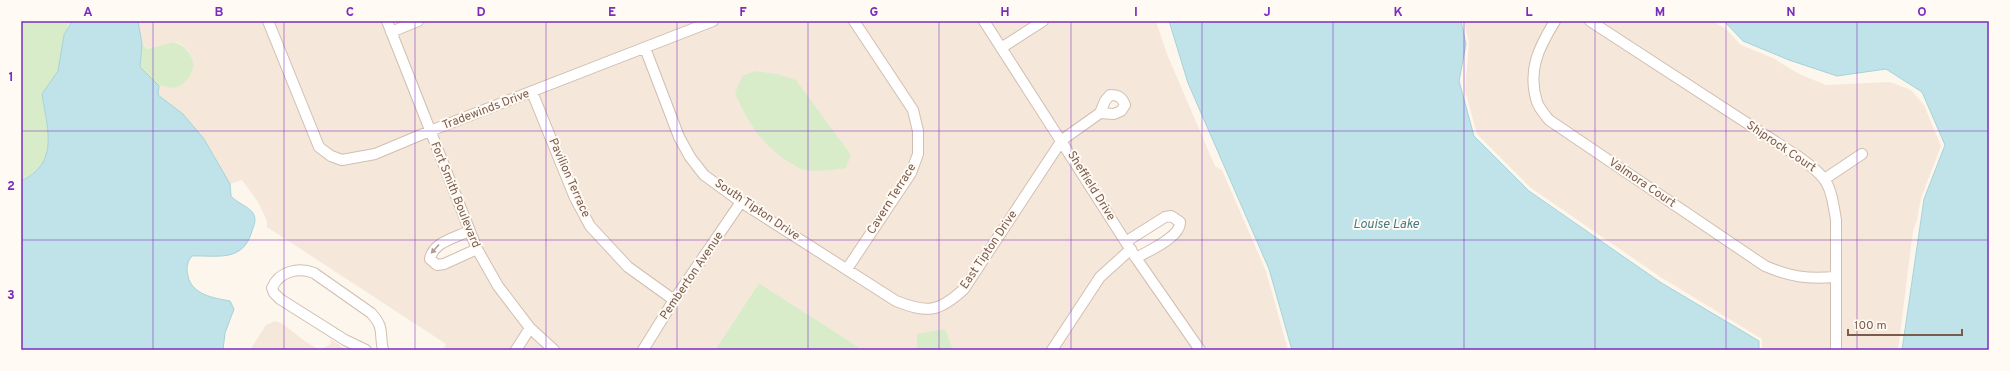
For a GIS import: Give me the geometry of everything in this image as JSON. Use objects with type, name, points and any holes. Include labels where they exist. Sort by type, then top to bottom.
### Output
[{"type":"street","name":"Tradewinds Drive","points":[[268,21],[310,130],[319,147],[331,156],[342,160],[375,154],[430,131],[713,21]]},
{"type":"street","name":"Fort Smith Boulevard","points":[[387,21],[477,249],[498,286],[530,328],[554,350]]},
{"type":"street","points":[[391,32],[418,21]]},
{"type":"street","name":"Cavern Terrace","points":[[847,269],[911,172],[918,154],[918,131],[913,110],[854,21]]},
{"type":"street","name":"Sheffield Drive","points":[[984,21],[1131,249],[1200,350]]},
{"type":"street","points":[[1001,48],[1042,21]]},
{"type":"street","name":"Valmora Court","points":[[1555,21],[1540,47],[1534,64],[1533,84],[1537,103],[1549,120],[1765,266],[1787,275],[1814,278],[1835,277]]},
{"type":"street","name":"Shiprock Court","points":[[1590,21],[1798,157],[1826,178],[1833,199],[1836,220],[1836,350]]},
{"type":"street","name":"South Tipton Drive","points":[[645,48],[679,137],[690,157],[704,174],[741,202],[847,269]]},
{"type":"street","name":"Pavilion Terrace","points":[[532,92],[575,198],[590,226],[628,267],[674,300]]},
{"type":"street","points":[[1062,140],[1100,113]]},
{"type":"street","name":"East Tipton Drive","points":[[847,269],[896,301],[918,310],[938,307],[951,301],[964,289],[1062,140]]},
{"type":"street","points":[[1826,178],[1862,154]]},
{"type":"street","name":"Pemberton Avenue","points":[[643,350],[674,300],[741,202]]},
{"type":"street","points":[[469,231],[438,245],[431,252],[430,259],[437,265],[444,264],[477,249]]},
{"type":"street","points":[[1052,350],[1100,277],[1131,249]]},
{"type":"street","points":[[366,350],[345,340],[280,299],[274,294],[272,288],[274,283],[289,271],[306,270],[314,273],[371,313],[377,319],[381,327],[383,350]]},
{"type":"street","points":[[516,350],[530,328]]},
{"type":"shaded area","points":[[138,21],[264,21],[315,149],[340,164],[351,164],[376,158],[427,136],[464,229],[437,241],[427,262],[475,254],[525,329],[511,350],[443,350],[446,344],[267,227],[267,221],[258,202],[242,180],[230,184],[204,139],[183,114],[158,95],[159,86],[164,85],[194,65],[188,50],[179,43],[172,42],[148,49],[140,41]]},
{"type":"shaded area","points":[[273,21],[382,21],[424,129],[374,150],[343,156],[333,152],[322,144]]},
{"type":"shaded area","points":[[429,21],[702,21],[432,126],[396,34]]},
{"type":"shaded area","points":[[724,21],[849,21],[909,112],[914,132],[914,154],[907,171],[846,264],[744,198],[707,171],[693,155],[683,135],[650,50]]},
{"type":"shaded area","points":[[859,21],[979,21],[1057,141],[961,286],[949,297],[937,303],[919,305],[898,297],[853,268],[914,175],[922,130]]},
{"type":"shaded area","points":[[989,21],[1035,21],[1003,42]]},
{"type":"shaded area","points":[[1050,21],[1156,21],[1167,54],[1215,166],[1222,170],[1266,271],[1288,350],[1206,350],[1204,348],[1142,259],[1176,239],[1183,231],[1183,219],[1173,212],[1128,235],[1068,141],[1100,118],[1122,115],[1120,92],[1111,91],[1097,110],[1064,134],[1007,49]]},
{"type":"shaded area","points":[[1464,21],[1551,21],[1536,45],[1530,64],[1546,124],[1762,269],[1786,279],[1813,283],[1831,281],[1832,350],[1762,350],[1762,339],[1662,278],[1531,188],[1477,134],[1465,90],[1469,43]]},
{"type":"shaded area","points":[[1560,21],[1582,21],[1796,161],[1822,181],[1829,200],[1832,221],[1831,273],[1814,274],[1789,271],[1767,262],[1552,117],[1541,101],[1537,83],[1539,64],[1543,49]]},
{"type":"shaded area","points":[[1598,21],[1713,21],[1727,30],[1741,45],[1773,58],[1799,74],[1826,85],[1890,82],[1911,90],[1924,105],[1941,146],[1921,198],[1917,220],[1913,231],[1898,350],[1840,350],[1831,180],[1868,155],[1864,148],[1826,173],[1816,164]]},
{"type":"shaded area","points":[[642,53],[676,139],[735,203],[674,294],[631,264],[594,223],[579,196],[537,94]]},
{"type":"shaded area","points":[[529,97],[571,200],[625,271],[669,302],[638,350],[561,350],[533,325],[502,283],[481,246],[435,133]]},
{"type":"shaded area","points":[[1062,148],[1126,248],[1097,275],[1048,350],[953,350],[945,330],[918,334],[917,350],[863,350],[759,283],[715,350],[648,350],[678,302],[742,208],[893,305],[917,314],[938,311],[953,304]]},
{"type":"shaded area","points":[[1130,255],[1195,350],[1057,350],[1103,280]]},
{"type":"shaded area","points":[[275,321],[283,324],[306,342],[320,350],[250,350],[266,325]]},
{"type":"shaded area","points":[[531,334],[548,350],[521,350]]},
{"type":"shaded area","points":[[330,339],[347,350],[320,350],[331,344]]},
{"type":"green space","points":[[21,21],[72,21],[68,25],[58,71],[42,94],[48,132],[46,155],[41,165],[33,173],[21,181]]},
{"type":"green space","points":[[172,42],[181,45],[187,50],[194,65],[187,80],[177,87],[172,88],[159,86],[140,67],[142,44],[148,49]]},
{"type":"green space","points":[[755,71],[777,74],[796,80],[851,155],[846,168],[821,171],[802,169],[782,158],[765,142],[751,124],[735,93],[742,76]]},
{"type":"green space","points":[[759,283],[863,350],[715,350]]},
{"type":"green space","points":[[945,329],[953,350],[917,350],[917,334]]},
{"type":"water","points":[[72,21],[138,21],[142,44],[140,67],[159,86],[158,95],[183,114],[204,139],[230,184],[231,196],[253,213],[255,222],[248,241],[236,253],[220,256],[192,256],[187,265],[188,276],[194,288],[211,297],[230,301],[234,309],[225,333],[223,350],[21,350],[21,181],[33,173],[41,165],[46,155],[48,132],[42,94],[58,71],[64,35]]},
{"type":"water","name":"Louise Lake","points":[[1169,21],[1461,21],[1466,44],[1459,81],[1474,136],[1529,191],[1660,282],[1759,341],[1759,350],[1292,350],[1269,269],[1188,83]]},
{"type":"water","points":[[1724,21],[1989,21],[1989,350],[1902,350],[1924,199],[1945,145],[1922,92],[1886,69],[1837,76],[1789,60],[1743,41]]}]
